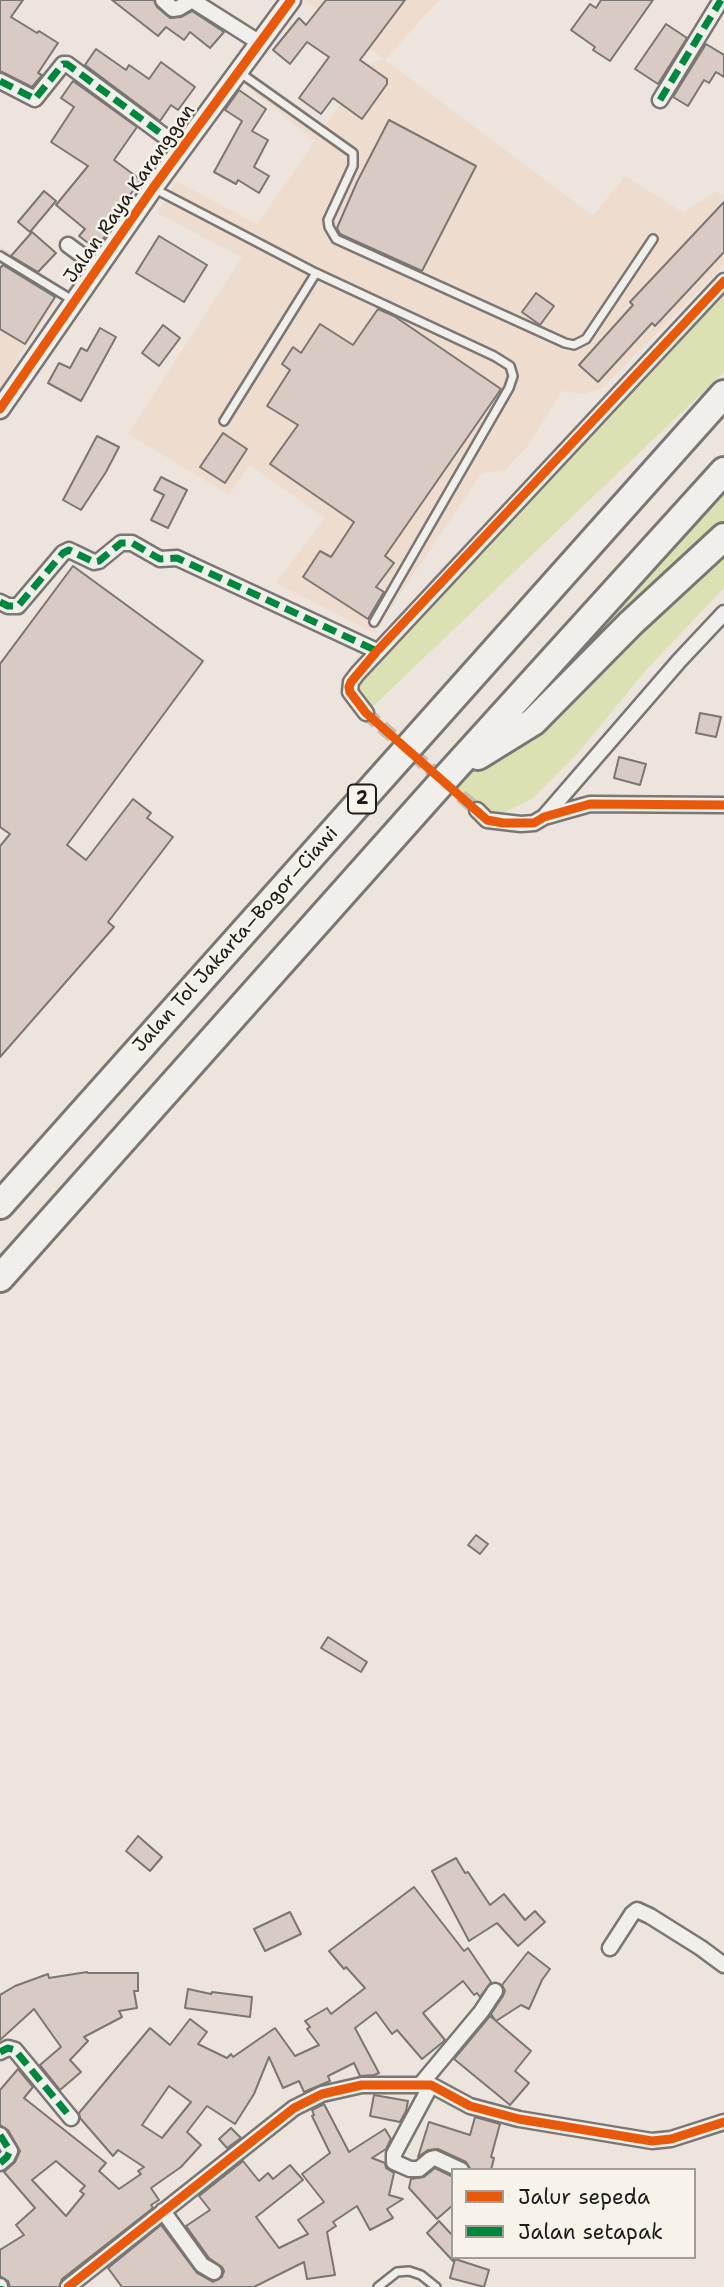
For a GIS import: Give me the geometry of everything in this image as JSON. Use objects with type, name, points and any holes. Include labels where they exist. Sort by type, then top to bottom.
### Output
[{"type":"highway","name":"Jalan Tol Jakarta–Bogor–Ciawi","points":[[0,1205],[724,394]]},
{"type":"highway","name":"2","points":[[0,1278],[724,471]]},
{"type":"highway","points":[[450,774],[533,722],[631,623],[724,537]]},
{"type":"street","points":[[163,0],[173,9],[192,1],[260,43]]},
{"type":"street","name":"Jalan Raya Karanggan","points":[[0,409],[153,188],[291,0]]},
{"type":"street","points":[[660,100],[721,0]]},
{"type":"street","points":[[0,81],[35,99],[66,64],[182,149]]},
{"type":"street","points":[[68,245],[99,268]]},
{"type":"street","points":[[366,713],[350,692],[351,682],[724,281]]},
{"type":"street","points":[[0,602],[8,606],[18,606],[63,553],[69,550],[94,562],[121,543],[132,543],[160,559],[177,558],[377,651]]},
{"type":"street","points":[[544,817],[679,660],[724,612]]},
{"type":"street","points":[[477,810],[487,820],[534,823],[544,817],[590,804],[724,805]]},
{"type":"street","points":[[610,1948],[637,1910],[661,1922],[724,1965]]},
{"type":"street","points":[[457,2168],[435,2158],[419,2169],[410,2169],[394,2162],[394,2154],[426,2085],[495,1991]]},
{"type":"street","points":[[0,2052],[8,2048],[15,2050],[71,2118]]},
{"type":"street","points":[[68,2287],[295,2108],[322,2094],[362,2085],[426,2085],[470,2106],[519,2119],[652,2141],[671,2139],[724,2122]]},
{"type":"street","points":[[0,2136],[10,2151],[0,2163]]},
{"type":"street","points":[[163,2211],[202,2264],[214,2272]]},
{"type":"lane","points":[[239,72],[352,153],[353,166],[328,219],[328,227],[336,239],[565,343],[574,345],[586,338],[653,239]]},
{"type":"lane","points":[[153,188],[316,273],[494,356],[510,366],[513,376],[509,388],[374,622]]},
{"type":"lane","points":[[0,256],[75,301]]},
{"type":"lane","points":[[224,421],[316,273]]},
{"type":"lane","points":[[378,2287],[397,2272],[409,2271],[421,2275],[436,2287]]},
{"type":"shaded area","points":[[305,0],[439,0],[385,60],[593,216],[625,176],[683,212],[717,191],[724,197],[724,265],[603,388],[584,394],[562,391],[527,447],[504,471],[482,473],[374,633],[276,583],[325,518],[250,465],[229,495],[128,434],[242,257],[157,213],[176,181],[257,224],[315,141],[246,86],[250,79],[254,74],[325,125],[369,64],[384,59]]},
{"type":"shaded area","points":[[0,246],[65,288],[0,389]]},
{"type":"green space","points":[[724,281],[724,372],[366,713],[351,682]]},
{"type":"green space","points":[[724,471],[724,588],[646,670],[578,753],[532,799],[487,820],[443,781]]},
{"type":"building","points":[[0,0],[23,0],[11,17],[58,43],[38,73],[42,75],[32,87],[0,71]]},
{"type":"building","points":[[112,0],[154,0],[157,7],[170,18],[181,17],[192,11],[224,32],[210,48],[190,32],[184,40],[166,27],[158,36]]},
{"type":"building","points":[[326,0],[405,0],[360,60],[387,79],[387,84],[362,119],[333,98],[321,114],[299,98],[329,57],[307,42],[290,64],[273,50],[299,18],[306,25]]},
{"type":"building","points":[[601,0],[653,0],[610,61],[571,30],[590,4],[596,8]]},
{"type":"building","points":[[666,24],[687,38],[658,84],[635,69]]},
{"type":"building","points":[[706,44],[724,55],[724,77],[716,72],[709,83],[704,80],[688,106],[673,97]]},
{"type":"building","points":[[96,49],[126,70],[129,65],[149,79],[161,62],[195,87],[178,110],[171,105],[160,121],[85,65]]},
{"type":"building","points":[[73,81],[137,127],[114,160],[141,180],[96,249],[79,236],[85,229],[56,205],[88,166],[51,142],[74,107],[61,98]]},
{"type":"building","points":[[239,90],[266,109],[252,131],[268,140],[254,167],[269,176],[259,193],[238,180],[236,184],[214,172],[242,121],[225,110]]},
{"type":"building","points":[[389,120],[476,166],[422,271],[340,234],[337,228]]},
{"type":"building","points":[[44,191],[56,201],[30,232],[18,222]]},
{"type":"building","points":[[724,202],[724,252],[655,326],[652,323],[598,382],[579,365],[633,305],[630,302]]},
{"type":"building","points":[[32,232],[56,253],[38,272],[11,256]]},
{"type":"building","points":[[159,236],[207,265],[184,302],[136,273]]},
{"type":"building","points":[[3,265],[55,297],[25,344],[0,329],[0,268]]},
{"type":"building","points":[[536,293],[554,306],[540,325],[522,312]]},
{"type":"building","points":[[378,309],[394,316],[501,389],[385,556],[394,563],[376,587],[384,592],[368,619],[303,577],[320,551],[331,557],[354,522],[270,464],[298,425],[267,406],[290,370],[282,364],[293,347],[301,353],[320,324],[353,345]]},
{"type":"building","points":[[163,325],[180,338],[159,366],[142,353]]},
{"type":"building","points":[[100,328],[116,337],[81,401],[48,383],[59,363],[70,368],[81,348],[87,351]]},
{"type":"building","points":[[223,433],[247,449],[225,483],[200,467]]},
{"type":"building","points":[[97,436],[119,447],[81,510],[63,500]]},
{"type":"building","points":[[161,477],[187,490],[168,528],[151,520],[164,495],[154,490]]},
{"type":"building","points":[[73,566],[203,661],[67,845],[86,860],[133,799],[151,813],[147,818],[173,837],[108,922],[114,927],[0,1057],[0,846],[10,834],[0,827],[0,664]]},
{"type":"building","points":[[700,713],[721,717],[716,737],[696,733]]},
{"type":"building","points":[[619,757],[646,764],[640,785],[614,778]]},
{"type":"building","points":[[476,1535],[488,1544],[480,1554],[468,1545]]},
{"type":"building","points":[[328,1637],[367,1662],[361,1672],[321,1648]]},
{"type":"building","points":[[138,1836],[162,1857],[150,1871],[126,1851]]},
{"type":"building","points":[[456,1858],[490,1905],[504,1894],[525,1920],[535,1911],[545,1922],[518,1946],[497,1923],[469,1941],[432,1871]]},
{"type":"building","points":[[414,1887],[464,1951],[468,1948],[491,1982],[480,1997],[477,1993],[474,1995],[463,1981],[423,2013],[445,2040],[422,2059],[397,2030],[392,2034],[376,2012],[355,2028],[379,2073],[360,2076],[354,2063],[328,2076],[330,2081],[304,2092],[299,2081],[283,2088],[269,2057],[254,2094],[235,2124],[207,2106],[187,2132],[201,2145],[181,2167],[151,2188],[159,2200],[151,2205],[153,2208],[62,2279],[59,2287],[10,2287],[8,2281],[0,2276],[0,2250],[24,2235],[16,2225],[35,2208],[4,2172],[15,2162],[20,2151],[8,2130],[0,2125],[0,2090],[18,2069],[33,2087],[24,2098],[106,2163],[99,2171],[119,2189],[141,2174],[138,2171],[144,2167],[118,2150],[113,2156],[80,2118],[79,2113],[150,2028],[170,2045],[190,2019],[207,2032],[198,2044],[227,2058],[231,2054],[233,2057],[275,2028],[295,2056],[319,2045],[307,2029],[310,2027],[305,2021],[327,2008],[331,2014],[365,1988],[329,1951]],"holes":[[[169,2086],[191,2102],[162,2138],[142,2125]],[[56,2161],[85,2186],[80,2191],[84,2194],[66,2216],[32,2180]]]},
{"type":"building","points":[[290,1912],[301,1934],[265,1951],[254,1929]]},
{"type":"building","points":[[528,1952],[550,1969],[529,2009],[521,2005],[496,2021],[531,2051],[515,2071],[529,2083],[510,2105],[454,2059],[490,2016],[495,2020],[491,2014],[505,1991],[502,1985]]},
{"type":"building","points":[[87,1972],[138,1973],[138,1991],[134,1991],[137,2008],[119,2011],[122,2017],[84,2037],[88,2041],[70,2060],[81,2072],[60,2090],[40,2065],[61,2047],[34,2009],[0,2040],[0,1995],[15,1986],[48,1974],[49,1978]]},
{"type":"building","points":[[188,1989],[211,1994],[252,1997],[250,2017],[185,2008]]},
{"type":"building","points":[[374,2095],[408,2101],[400,2122],[370,2116]]},
{"type":"building","points":[[324,2104],[349,2152],[385,2129],[391,2139],[386,2149],[372,2158],[385,2163],[386,2168],[394,2173],[389,2195],[403,2199],[387,2209],[393,2218],[370,2230],[357,2206],[333,2222],[336,2226],[327,2232],[335,2275],[307,2279],[304,2262],[254,2287],[122,2287],[108,2268],[161,2225],[197,2273],[213,2282],[222,2277],[222,2267],[209,2258],[186,2226],[210,2210],[199,2196],[243,2161],[259,2181],[268,2173],[273,2179],[290,2165],[303,2180],[256,2217],[279,2248],[308,2234],[298,2220],[324,2202],[302,2174],[330,2153],[312,2116],[312,2110]]},
{"type":"building","points":[[475,2117],[500,2124],[491,2157],[494,2158],[492,2168],[470,2168],[466,2162],[438,2149],[428,2150],[418,2157],[429,2122],[470,2135]]},
{"type":"building","points":[[231,2128],[241,2138],[227,2148],[219,2139]]},
{"type":"building","points":[[435,2168],[451,2176],[451,2207],[437,2219],[409,2188],[411,2179],[424,2177]]},
{"type":"building","points":[[439,2221],[451,2234],[451,2259],[427,2233]]},
{"type":"building","points":[[455,2259],[489,2270],[484,2287],[450,2278]]},
{"type":"tunnel","points":[[366,713],[477,810]]},
{"type":"marked path","points":[[660,100],[721,0]]},
{"type":"marked path","points":[[0,81],[35,99],[63,64],[67,64],[182,149]]},
{"type":"marked path","points":[[0,602],[8,606],[18,606],[63,553],[69,550],[94,562],[121,543],[132,543],[160,559],[177,558],[377,651]]},
{"type":"marked path","points":[[0,2052],[8,2048],[15,2050],[71,2118]]},
{"type":"marked path","points":[[0,2135],[10,2151],[0,2163]]},
{"type":"cycle path","points":[[0,409],[153,188],[291,0]]},
{"type":"cycle path","points":[[724,281],[377,651],[349,687],[366,713],[487,820],[534,823],[544,817],[590,804],[724,805]]},
{"type":"cycle path","points":[[68,2287],[294,2108],[322,2094],[362,2085],[431,2085],[470,2106],[519,2119],[652,2141],[671,2139],[724,2122]]}]
